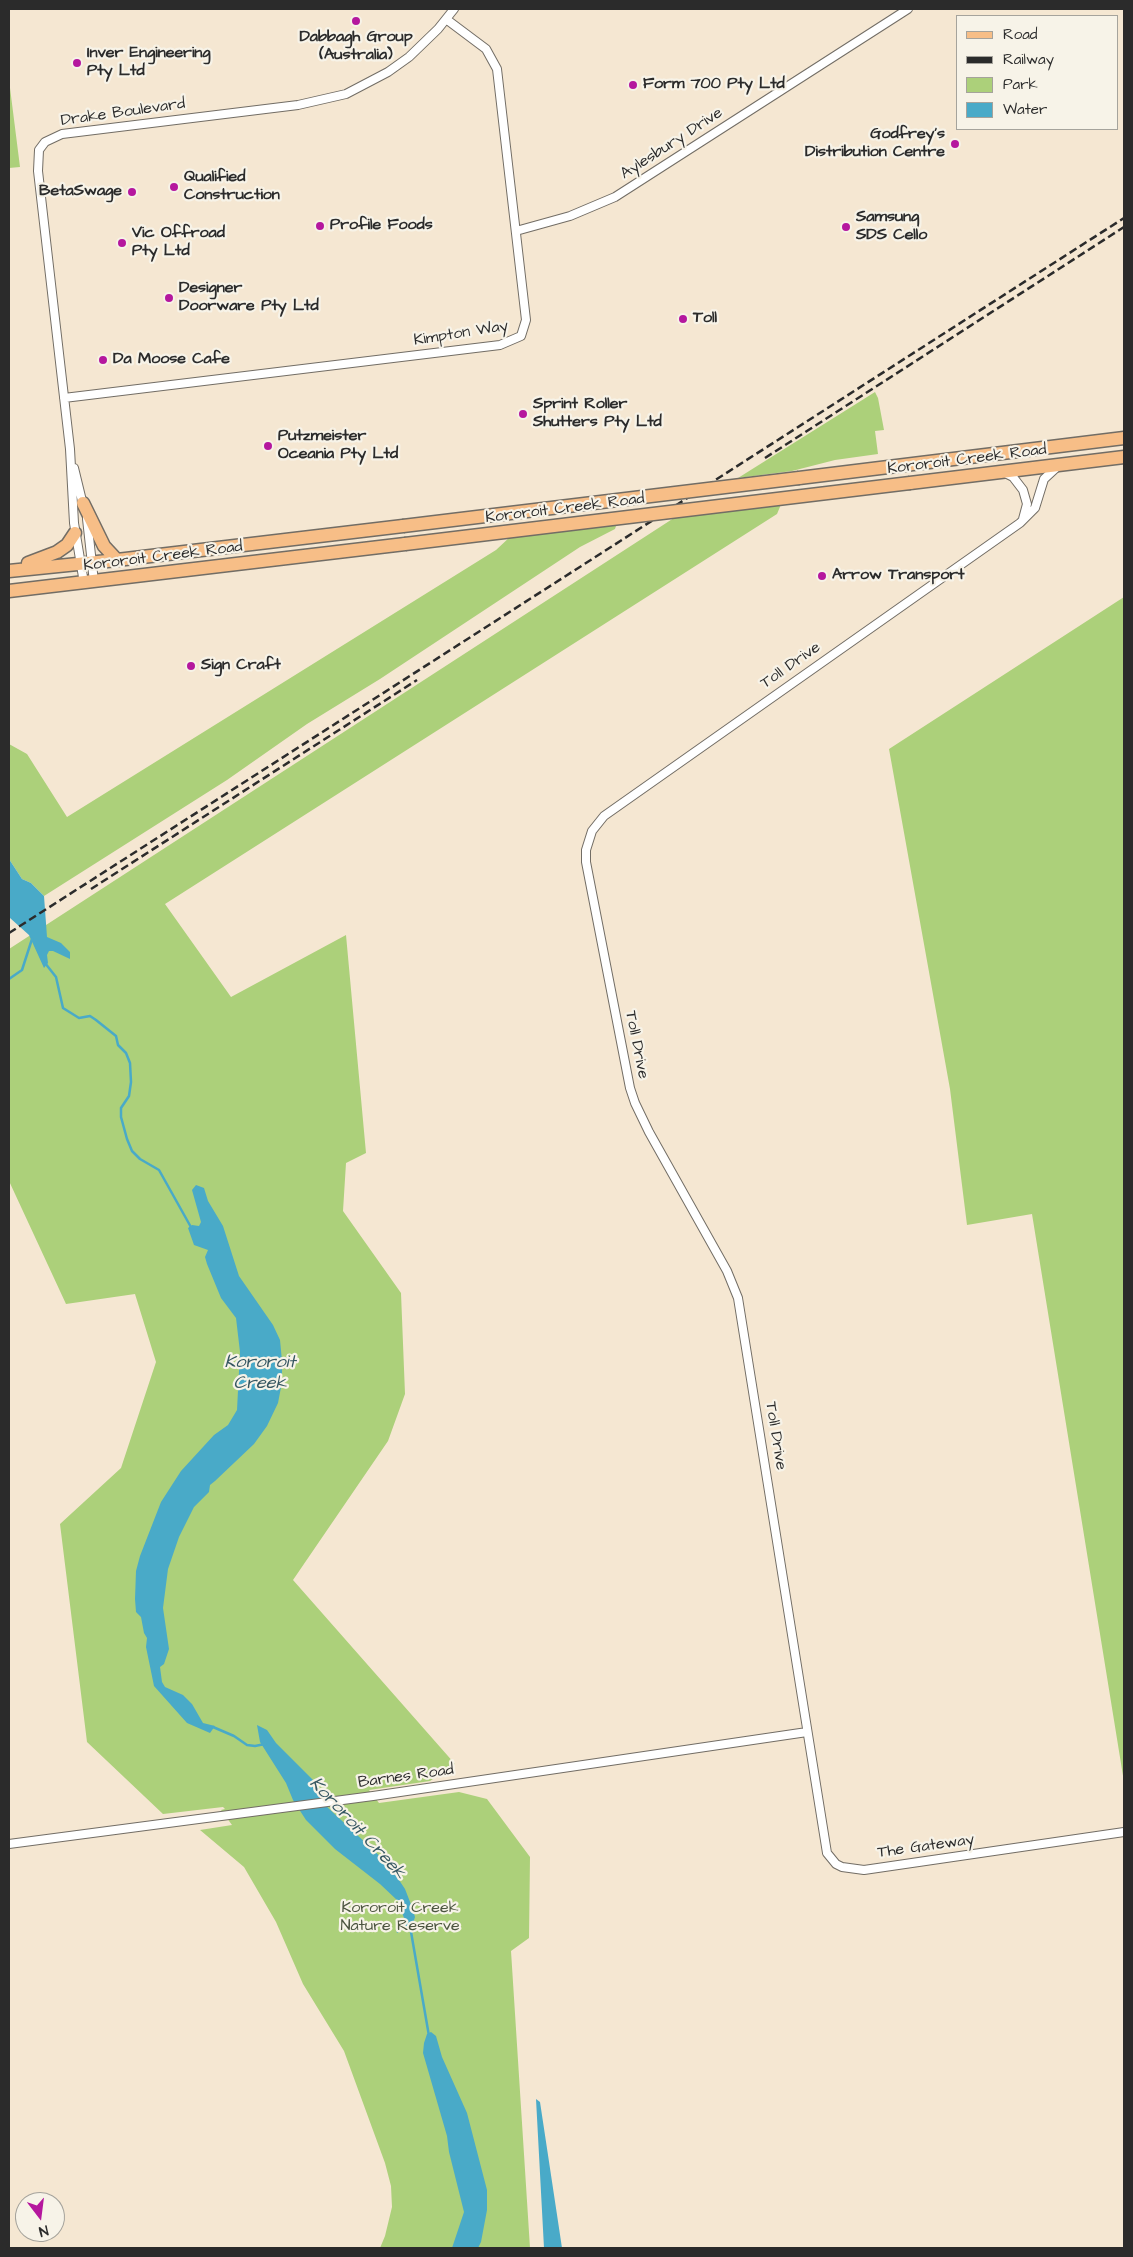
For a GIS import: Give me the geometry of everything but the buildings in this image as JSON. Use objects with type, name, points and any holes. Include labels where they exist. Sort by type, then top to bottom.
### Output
[{"type":"main road","name":"Kororoit Creek Road","points":[[9,570],[117,560],[1124,438]]},
{"type":"main road","name":"Kororoit Creek Road","points":[[9,591],[1124,457]]},
{"type":"main road","points":[[83,503],[104,546],[117,560]]},
{"type":"main road","points":[[9,570],[57,552],[67,545],[75,533]]},
{"type":"street","name":"Drake Boulevard","points":[[89,582],[75,533],[70,449],[38,171],[39,150],[45,142],[62,134],[322,101],[361,87],[388,72],[425,43],[454,9]]},
{"type":"street","name":"Aylesbury Drive","points":[[516,231],[570,216],[615,197],[908,9]]},
{"type":"street","name":"Kimpton Way","points":[[64,398],[509,343],[521,336],[526,326],[496,69],[486,49],[446,19]]},
{"type":"street","name":"Drake Boulevard","points":[[70,449],[87,522],[85,563],[89,582]]},
{"type":"street","name":"Toll Drive","points":[[813,1764],[738,1298],[727,1271],[648,1132],[635,1103],[630,1088],[588,876],[586,850],[592,831],[604,816],[1020,523],[1035,508],[1042,485],[1049,473],[1056,468],[1075,463]]},
{"type":"street","points":[[996,473],[1006,473],[1013,477],[1023,490],[1026,511],[1020,523]]},
{"type":"street","name":"Barnes Road","points":[[9,1844],[373,1796],[807,1732]]},
{"type":"street","name":"The Gateway","points":[[813,1764],[827,1853],[836,1864],[848,1869],[876,1869],[1124,1832]]},
{"type":"green space","points":[[9,80],[20,167],[9,168]]},
{"type":"green space","points":[[875,392],[878,398],[884,430],[875,431],[878,454],[835,460],[792,471],[738,478]]},
{"type":"green space","name":"Kororoit Creek Nature Reserve","points":[[782,502],[777,514],[165,904],[231,997],[346,935],[366,1153],[346,1163],[343,1211],[401,1293],[405,1394],[388,1441],[293,1580],[455,1764],[430,1781],[369,1790],[379,1803],[459,1792],[487,1799],[530,1857],[529,1938],[511,1951],[530,2248],[380,2248],[392,2207],[391,2186],[385,2163],[344,2051],[303,1984],[276,1922],[244,1867],[200,1830],[232,1825],[221,1810],[225,1809],[223,1807],[163,1814],[87,1742],[60,1524],[121,1468],[156,1362],[135,1294],[66,1304],[9,1181],[9,949],[677,516]]},
{"type":"green space","points":[[617,523],[615,529],[580,547],[380,679],[307,724],[227,780],[44,896],[31,883],[22,879],[9,859],[9,744],[27,754],[67,817],[496,550],[511,536]]},
{"type":"green space","points":[[1124,597],[1124,1782],[1032,1214],[967,1225],[950,1089],[889,749]]},
{"type":"water","points":[[9,859],[22,879],[31,883],[44,896],[47,937],[61,943],[70,952],[70,959],[49,951],[47,955],[48,963],[44,968],[29,935],[10,918]]},
{"type":"water","name":"Kororoit Creek","points":[[196,1185],[204,1188],[208,1201],[223,1226],[239,1276],[273,1325],[280,1340],[282,1361],[282,1382],[278,1403],[267,1426],[254,1444],[210,1485],[209,1492],[194,1507],[179,1537],[168,1569],[163,1608],[169,1649],[164,1664],[160,1667],[162,1682],[165,1687],[183,1695],[192,1704],[203,1723],[215,1726],[210,1733],[187,1723],[154,1686],[146,1647],[147,1638],[144,1633],[141,1617],[136,1612],[135,1599],[136,1571],[140,1556],[161,1502],[181,1471],[214,1435],[228,1425],[237,1410],[240,1352],[236,1318],[221,1298],[207,1264],[205,1257],[208,1250],[194,1245],[188,1228],[192,1225],[199,1226],[201,1222],[192,1190]]},
{"type":"water","name":"Kororoit Creek","points":[[257,1725],[267,1730],[276,1743],[315,1782],[323,1795],[325,1805],[385,1861],[395,1874],[405,1889],[412,1907],[415,1917],[412,1927],[405,1928],[397,1933],[396,1928],[403,1922],[404,1918],[398,1901],[380,1884],[335,1849],[306,1820],[293,1800],[286,1783],[260,1742]]},
{"type":"water","points":[[431,2032],[436,2036],[442,2057],[467,2113],[487,2190],[487,2210],[481,2242],[478,2248],[452,2248],[464,2212],[449,2152],[447,2136],[423,2053],[427,2034]]},
{"type":"water","points":[[536,2099],[540,2102],[562,2248],[544,2248]]},
{"type":"waterway","points":[[9,979],[22,970],[32,939]]},
{"type":"waterway","name":"Kororoit Creek","points":[[45,963],[56,977],[63,1008],[79,1018],[90,1016],[96,1020],[116,1036],[118,1045],[126,1053],[130,1063],[131,1082],[129,1096],[121,1108],[121,1117],[127,1139],[132,1151],[140,1159],[159,1170],[192,1229]]},
{"type":"waterway","name":"Kororoit Creek","points":[[213,1727],[234,1736],[247,1745],[265,1744]]},
{"type":"waterway","name":"Kororoit Creek","points":[[410,1926],[429,2036]]},
{"type":"railway","points":[[9,933],[1124,218]]},
{"type":"railway","points":[[765,458],[1124,227]]},
{"type":"railway","points":[[91,889],[417,680]]},
{"type":"place","name":"Dabbagh Group (Australia)","points":[[356,21]]},
{"type":"place","name":"Inver Engineering Pty Ltd","points":[[77,63]]},
{"type":"place","name":"Form 700 Pty Ltd","points":[[633,85]]},
{"type":"place","name":"Godfrey's Distribution Centre","points":[[955,144]]},
{"type":"place","name":"Qualified Construction","points":[[174,187]]},
{"type":"place","name":"BetaSwage","points":[[132,192]]},
{"type":"place","name":"Profile Foods","points":[[320,226]]},
{"type":"place","name":"Samsung SDS Cello","points":[[846,227]]},
{"type":"place","name":"Vic Offroad Pty Ltd","points":[[122,243]]},
{"type":"place","name":"Designer Doorware Pty Ltd","points":[[169,298]]},
{"type":"place","name":"Toll","points":[[683,319]]},
{"type":"place","name":"Da Moose Cafe","points":[[103,360]]},
{"type":"place","name":"Sprint Roller Shutters Pty Ltd","points":[[523,414]]},
{"type":"place","name":"Putzmeister Oceania Pty Ltd","points":[[268,446]]},
{"type":"place","name":"Arrow Transport","points":[[822,576]]},
{"type":"place","name":"Sign Craft","points":[[191,666]]}]
